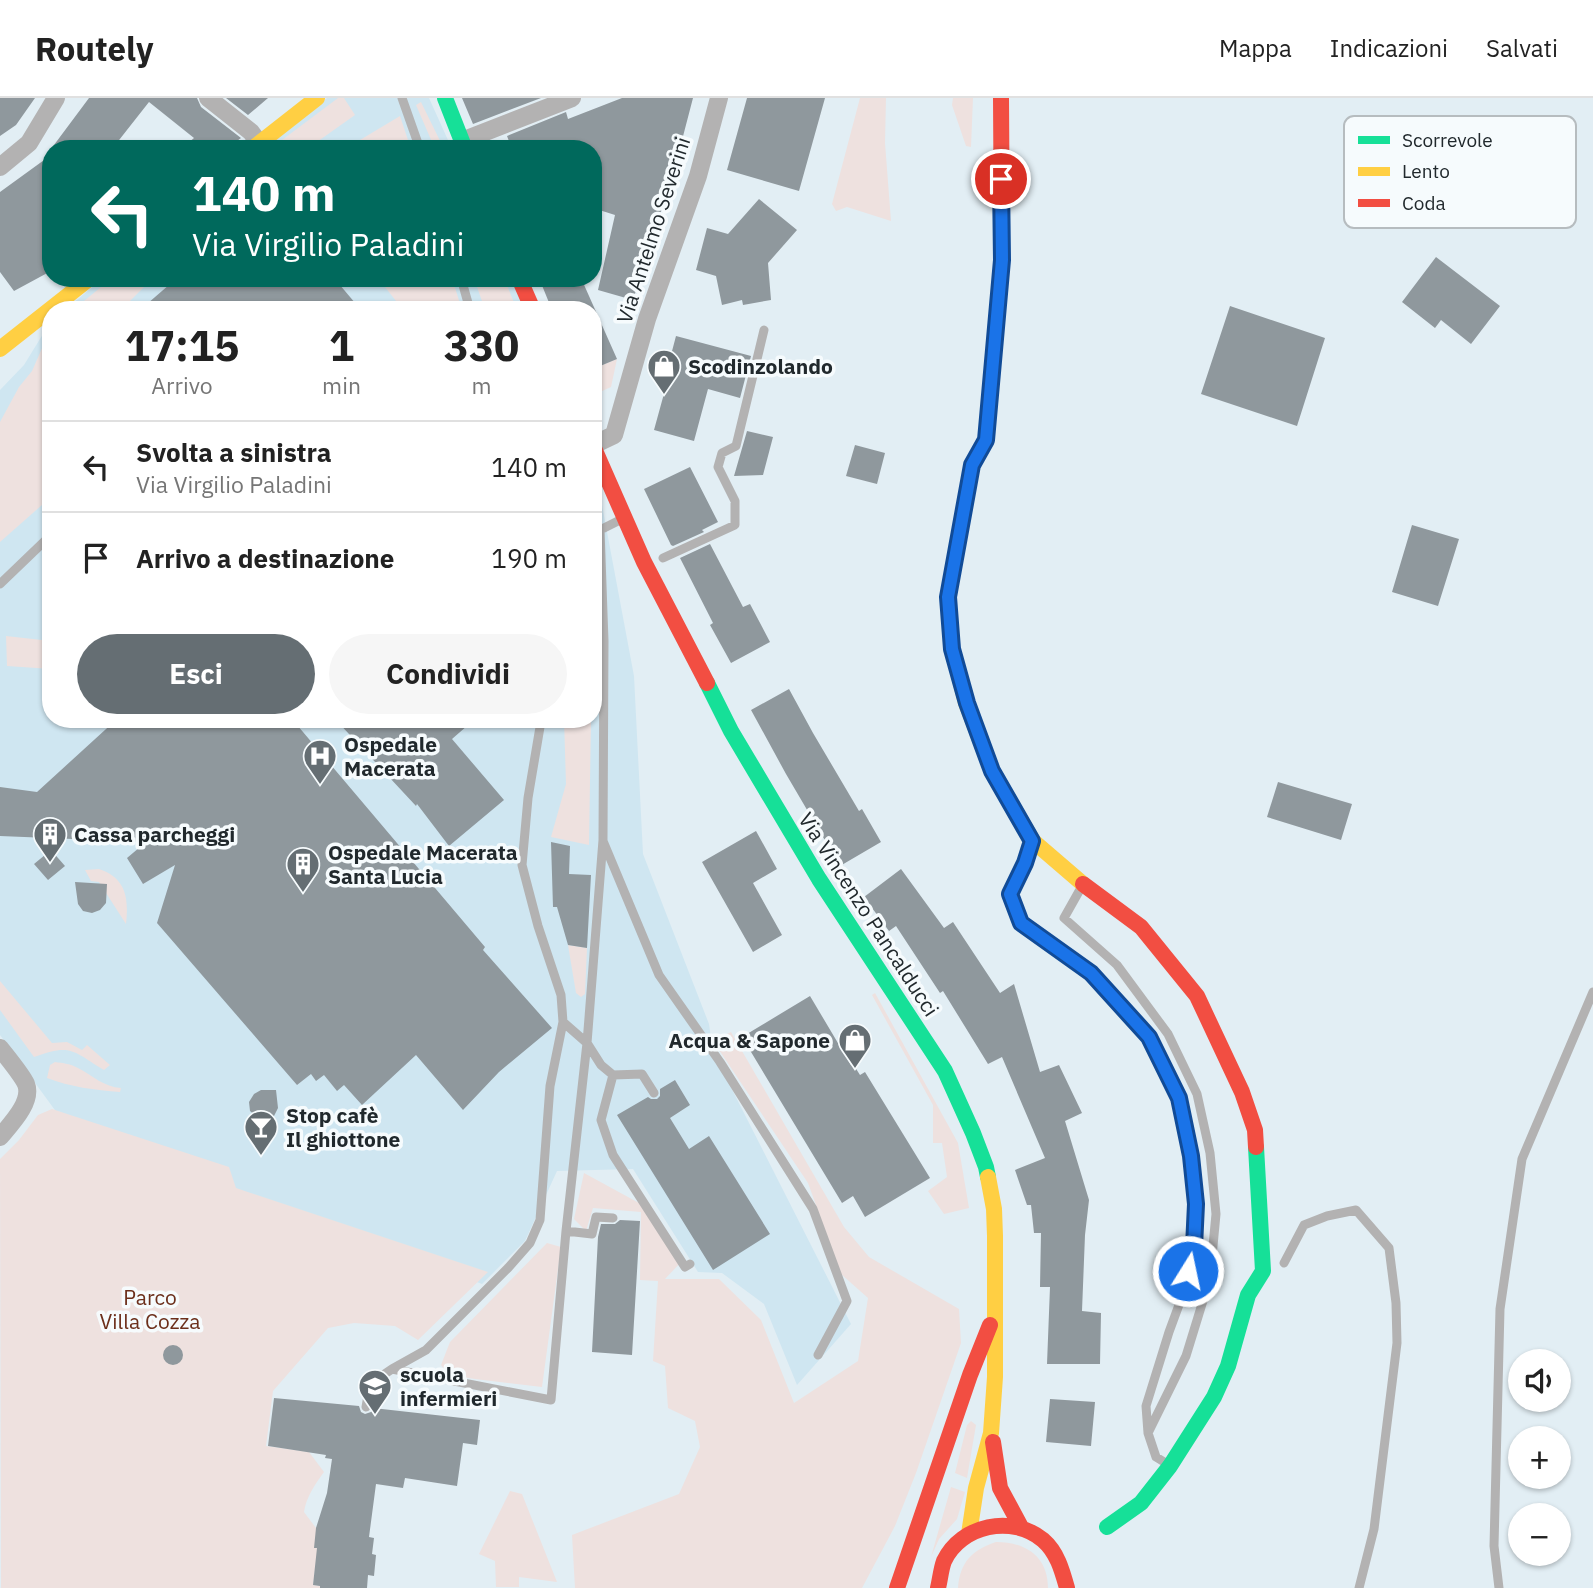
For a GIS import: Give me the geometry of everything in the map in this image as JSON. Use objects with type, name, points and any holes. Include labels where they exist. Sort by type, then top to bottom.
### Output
[{"type":"main road","points":[[264,140],[317,98]]},
{"type":"main road","points":[[445,98],[461,140]]},
{"type":"main road","points":[[1001,98],[1002,260],[986,440],[972,465],[948,597],[952,649],[967,703],[992,771],[1032,841],[1140,928],[1197,996],[1242,1092],[1255,1130],[1263,1271],[1248,1295],[1228,1366],[1214,1397],[1170,1466],[1141,1503],[1107,1527]]},
{"type":"main road","points":[[61,301],[79,287]]},
{"type":"main road","points":[[0,349],[42,316]]},
{"type":"main road","name":"Via Vincenzo Pancalducci","points":[[602,467],[644,562],[731,731],[819,879],[945,1071],[986,1167],[994,1209],[995,1377],[991,1433],[974,1497],[969,1534]]},
{"type":"main road","points":[[897,1588],[970,1375],[995,1314]]},
{"type":"main road","name":"Via Vincenzo Pancalducci","points":[[991,1433],[1000,1488],[1021,1527],[1045,1541],[1056,1554],[1064,1570],[1067,1588]]},
{"type":"main road","points":[[937,1584],[944,1560],[969,1534],[985,1527],[1021,1527]]},
{"type":"street","points":[[0,166],[29,142],[56,98]]},
{"type":"street","points":[[208,98],[251,132],[254,140]]},
{"type":"street","points":[[475,140],[572,98]]},
{"type":"street","name":"Via Antelmo Severini","points":[[602,441],[614,435],[647,319],[698,176],[719,98]]},
{"type":"street","points":[[0,1048],[26,1085],[27,1095],[20,1113],[0,1137]]},
{"type":"lane","points":[[402,98],[417,140]]},
{"type":"lane","points":[[663,558],[735,525],[735,501],[718,467],[722,453],[736,446],[764,330]]},
{"type":"lane","points":[[602,529],[624,518]]},
{"type":"lane","points":[[0,584],[42,544]]},
{"type":"lane","points":[[392,1369],[551,1400],[587,1043],[603,840],[602,586]]},
{"type":"lane","points":[[366,1407],[370,1384],[426,1350],[530,1243],[540,1220],[550,1086],[563,1022],[561,995],[538,926],[522,865],[528,797],[540,728]]},
{"type":"lane","points":[[603,840],[659,975],[720,1062],[813,1209],[848,1301],[818,1355]]},
{"type":"lane","points":[[1032,841],[1010,894],[1021,923],[1091,973],[1141,1027],[1149,1037],[1179,1098],[1191,1156],[1196,1204],[1194,1247],[1183,1294],[1146,1405],[1148,1433],[1156,1457],[1170,1466]]},
{"type":"lane","points":[[1083,884],[1063,918],[1117,965],[1168,1034],[1197,1094],[1210,1153],[1216,1214],[1210,1278],[1186,1356],[1148,1433]]},
{"type":"lane","points":[[1499,1588],[1494,1546],[1500,1309],[1522,1159],[1593,992]]},
{"type":"lane","points":[[563,1022],[587,1043],[601,1065],[613,1075],[642,1074],[654,1093]]},
{"type":"lane","points":[[613,1075],[601,1120],[614,1155],[685,1267],[690,1264]]},
{"type":"lane","points":[[1284,1263],[1304,1225],[1327,1216],[1356,1210],[1389,1248],[1396,1303],[1397,1343],[1374,1529],[1359,1588]]},
{"type":"lane","points":[[566,1231],[592,1234],[596,1217],[613,1218]]},
{"type":"shaded area","points":[[327,98],[429,98],[448,140],[273,140]]},
{"type":"shaded area","points":[[92,287],[516,287],[521,301],[76,301]]},
{"type":"shaded area","name":"Ospedale Macerata","points":[[42,336],[42,728],[602,728],[602,505],[634,676],[643,854],[709,1024],[713,1052],[851,1324],[797,1385],[764,1304],[722,1273],[698,1272],[633,1169],[557,1171],[525,1241],[482,1284],[404,1253],[234,1197],[60,1117],[0,1035],[0,390],[24,365]]},
{"type":"green space","points":[[338,98],[344,98],[355,115],[320,140],[282,140]]},
{"type":"green space","points":[[860,98],[886,98],[885,143],[891,221],[847,207],[836,211],[832,204]]},
{"type":"green space","points":[[953,98],[973,98],[971,147],[966,146],[952,105]]},
{"type":"green space","points":[[421,102],[440,140],[431,140],[416,105]]},
{"type":"green space","points":[[400,116],[408,140],[360,140]]},
{"type":"green space","points":[[101,287],[144,287],[130,301],[84,301]]},
{"type":"green space","points":[[385,287],[455,287],[459,301],[396,301]]},
{"type":"green space","points":[[477,287],[508,287],[513,301],[482,301]]},
{"type":"green space","points":[[42,348],[42,505],[0,542],[0,422],[19,387],[32,371]]},
{"type":"green space","points":[[617,359],[611,387],[602,391],[602,365]]},
{"type":"green space","points":[[6,636],[42,640],[42,668],[7,666]]},
{"type":"green space","points":[[564,728],[591,728],[589,845],[551,837],[566,784]]},
{"type":"green space","points":[[99,869],[115,878],[124,890],[126,924],[99,882],[91,881],[85,870]]},
{"type":"green space","points":[[568,945],[587,948],[585,994],[581,997],[576,993]]},
{"type":"green space","points":[[0,981],[52,1043],[67,1042],[82,1050],[87,1045],[110,1065],[104,1070],[78,1054],[64,1050],[34,1057],[0,1010]]},
{"type":"green space","points":[[875,993],[958,1143],[969,1208],[944,1214],[928,1191],[947,1177],[942,1143],[933,1143],[933,1105],[872,995]]},
{"type":"green space","points":[[731,1032],[844,1227],[869,1257],[959,1309],[961,1343],[895,1526],[862,1588],[575,1588],[572,1535],[679,1494],[700,1447],[695,1421],[668,1408],[665,1366],[653,1361],[658,1281],[640,1280],[641,1212],[593,1208],[586,1231],[574,1219],[584,1173],[639,1203],[683,1260],[665,1279],[719,1279],[761,1320],[794,1403],[858,1361],[868,1298],[841,1274],[808,1183],[713,1041]]},
{"type":"green space","points":[[55,1062],[75,1067],[104,1083],[121,1088],[120,1092],[83,1088],[47,1078],[50,1065]]},
{"type":"green space","name":"Parco Villa Cozza","points":[[52,1109],[229,1167],[236,1188],[488,1272],[418,1340],[395,1326],[354,1323],[328,1328],[273,1391],[266,1446],[309,1452],[324,1472],[309,1496],[304,1512],[316,1528],[318,1548],[313,1585],[320,1588],[1,1588],[0,1159],[38,1115]]},
{"type":"green space","points":[[547,1243],[561,1247],[542,1387],[449,1375],[441,1365],[450,1342]]},
{"type":"green space","points":[[971,1421],[976,1425],[967,1478],[955,1473],[967,1425]]},
{"type":"green space","points":[[951,1487],[965,1492],[957,1519],[939,1539],[931,1557]]},
{"type":"green space","points":[[510,1491],[522,1494],[557,1582],[519,1577],[519,1587],[496,1587],[495,1561],[479,1554]]},
{"type":"green space","points":[[996,1542],[1016,1545],[1033,1553],[1044,1567],[1048,1588],[958,1588],[961,1571],[969,1558],[980,1549]]},
{"type":"building","points":[[0,98],[35,98],[16,125],[0,136]]},
{"type":"building","points":[[89,98],[197,98],[201,107],[241,138],[192,140],[194,138],[149,102],[119,140],[58,140]]},
{"type":"building","points":[[226,98],[268,98],[248,115]]},
{"type":"building","points":[[462,98],[541,98],[473,124]]},
{"type":"building","points":[[622,98],[693,98],[675,167],[633,300],[598,290],[602,287],[602,272],[615,215],[602,211],[602,140],[509,140],[507,136],[566,112],[568,119]]},
{"type":"building","points":[[747,98],[825,98],[799,191],[727,170]]},
{"type":"building","points":[[42,162],[42,276],[14,291],[0,272],[0,192]]},
{"type":"building","points":[[759,199],[797,230],[768,263],[771,300],[743,305],[742,300],[722,305],[716,276],[696,270],[707,228],[728,234]]},
{"type":"building","points":[[1436,257],[1500,306],[1471,344],[1441,320],[1435,328],[1402,302]]},
{"type":"building","points":[[167,287],[342,287],[353,301],[150,301]]},
{"type":"building","points":[[543,287],[585,287],[591,301],[548,301]]},
{"type":"building","points":[[1230,306],[1325,338],[1297,426],[1201,394]]},
{"type":"building","points":[[602,325],[617,359],[602,365]]},
{"type":"building","points":[[676,336],[751,356],[740,398],[708,389],[694,441],[654,430]]},
{"type":"building","points":[[747,431],[773,437],[763,475],[734,476]]},
{"type":"building","points":[[855,445],[885,453],[877,484],[846,476]]},
{"type":"building","points":[[690,467],[718,522],[702,530],[704,532],[673,546],[644,489]]},
{"type":"building","points":[[1412,525],[1459,539],[1438,606],[1392,592]]},
{"type":"building","points":[[710,544],[743,607],[750,604],[770,642],[731,663],[710,625],[713,623],[680,558]]},
{"type":"building","points":[[789,689],[859,811],[862,809],[881,842],[840,866],[751,710]]},
{"type":"building","name":"Ospedale Macerata Santa Lucia","points":[[107,728],[300,728],[485,947],[483,950],[552,1028],[499,1072],[463,1110],[416,1055],[362,1105],[344,1085],[337,1091],[324,1075],[316,1081],[311,1074],[297,1085],[157,923],[175,865],[143,884],[127,858],[146,842],[0,836],[0,787],[37,792]]},
{"type":"building","name":"Ospedale Macerata Santa Lucia","points":[[343,728],[465,728],[452,739],[504,800],[449,846],[417,804],[416,806]]},
{"type":"building","points":[[1278,782],[1352,804],[1341,840],[1267,817]]},
{"type":"building","points":[[756,831],[777,869],[753,883],[782,935],[753,952],[702,862]]},
{"type":"building","points":[[551,842],[570,846],[569,874],[591,875],[587,948],[568,945],[557,907],[553,907]]},
{"type":"building","points":[[51,850],[65,866],[48,880],[34,864]]},
{"type":"building","points":[[901,869],[944,928],[953,922],[1000,993],[1014,984],[1040,1072],[1059,1065],[1082,1113],[1065,1121],[1089,1200],[1082,1311],[1101,1313],[1100,1364],[1047,1364],[1050,1287],[1040,1287],[1041,1233],[1034,1233],[1031,1205],[1027,1205],[1015,1170],[1045,1158],[1002,1057],[988,1064],[943,991],[940,993],[896,926],[889,931],[864,897]]},
{"type":"building","points":[[75,882],[107,884],[106,903],[100,910],[92,913],[83,911],[78,904]]},
{"type":"building","points":[[810,996],[851,1065],[853,1064],[860,1075],[865,1072],[930,1178],[865,1217],[853,1196],[842,1203],[742,1037]]},
{"type":"building","points":[[675,1080],[690,1105],[670,1118],[689,1149],[709,1136],[770,1234],[713,1270],[617,1115],[648,1097],[657,1099],[660,1089]]},
{"type":"building","points":[[261,1090],[276,1090],[278,1108],[274,1116],[265,1119],[250,1111],[249,1102],[254,1094]]},
{"type":"building","points":[[620,1220],[640,1221],[632,1355],[592,1352],[598,1237],[601,1224],[615,1224]]},
{"type":"building","points":[[173,1345],[180,1348],[183,1355],[180,1362],[173,1365],[166,1362],[163,1355],[166,1348]]},
{"type":"building","points":[[274,1398],[359,1406],[365,1414],[373,1408],[480,1420],[477,1445],[463,1443],[457,1486],[405,1478],[403,1488],[376,1484],[369,1537],[374,1538],[372,1554],[376,1555],[374,1576],[368,1575],[367,1588],[320,1588],[313,1585],[316,1528],[327,1493],[332,1459],[325,1458],[326,1455],[268,1446]]},
{"type":"building","points":[[1050,1399],[1095,1402],[1091,1446],[1046,1442]]},
{"type":"traffic: fast","points":[[445,98],[461,140]]},
{"type":"traffic: fast","points":[[707,683],[731,731],[819,879],[945,1071],[973,1133],[988,1177]]},
{"type":"traffic: fast","points":[[1107,1527],[1141,1503],[1170,1466],[1214,1397],[1228,1366],[1248,1295],[1263,1271],[1256,1147]]},
{"type":"traffic: slow","points":[[263,140],[317,98]]},
{"type":"traffic: slow","points":[[61,301],[79,287]]},
{"type":"traffic: slow","points":[[0,349],[42,316]]},
{"type":"traffic: slow","points":[[962,519],[948,597],[952,649],[966,703],[992,771],[1033,841],[1083,884]]},
{"type":"traffic: slow","points":[[969,1534],[976,1488],[991,1433],[995,1377],[995,1236],[994,1209],[988,1177]]},
{"type":"traffic: jam","points":[[962,519],[972,465],[986,440],[1002,260],[1001,98]]},
{"type":"traffic: jam","points":[[523,287],[529,301]]},
{"type":"traffic: jam","points":[[602,466],[644,562],[707,683]]},
{"type":"traffic: jam","points":[[1083,884],[1141,927],[1197,996],[1242,1092],[1255,1130],[1256,1147]]},
{"type":"traffic: jam","points":[[897,1588],[970,1375],[990,1325]]},
{"type":"traffic: jam","points":[[993,1442],[1000,1488],[1021,1527]]},
{"type":"traffic: jam","points":[[938,1588],[944,1561],[962,1539],[988,1527],[1003,1526],[1017,1527],[1043,1540],[1055,1556],[1067,1588]]},
{"type":"place","name":"Scodinzolando","points":[[664,396]]},
{"type":"place","name":"Ospedale Macerata","points":[[320,786]]},
{"type":"place","name":"Cassa parcheggi","points":[[50,864]]},
{"type":"place","name":"Ospedale Macerata Santa Lucia","points":[[303,894]]},
{"type":"place","name":"Acqua & Sapone","points":[[855,1070]]},
{"type":"place","name":"Stop cafè Il ghiottone","points":[[261,1157]]},
{"type":"place","name":"scuola infermieri","points":[[375,1416]]},
{"type":"route","points":[[1001,179],[1002,260],[986,440],[972,465],[948,597],[952,649],[967,703],[992,771],[1032,841],[1010,894],[1021,923],[1091,973],[1135,1021],[1149,1037],[1179,1098],[1191,1156],[1196,1204],[1194,1247],[1188,1271]]}]
